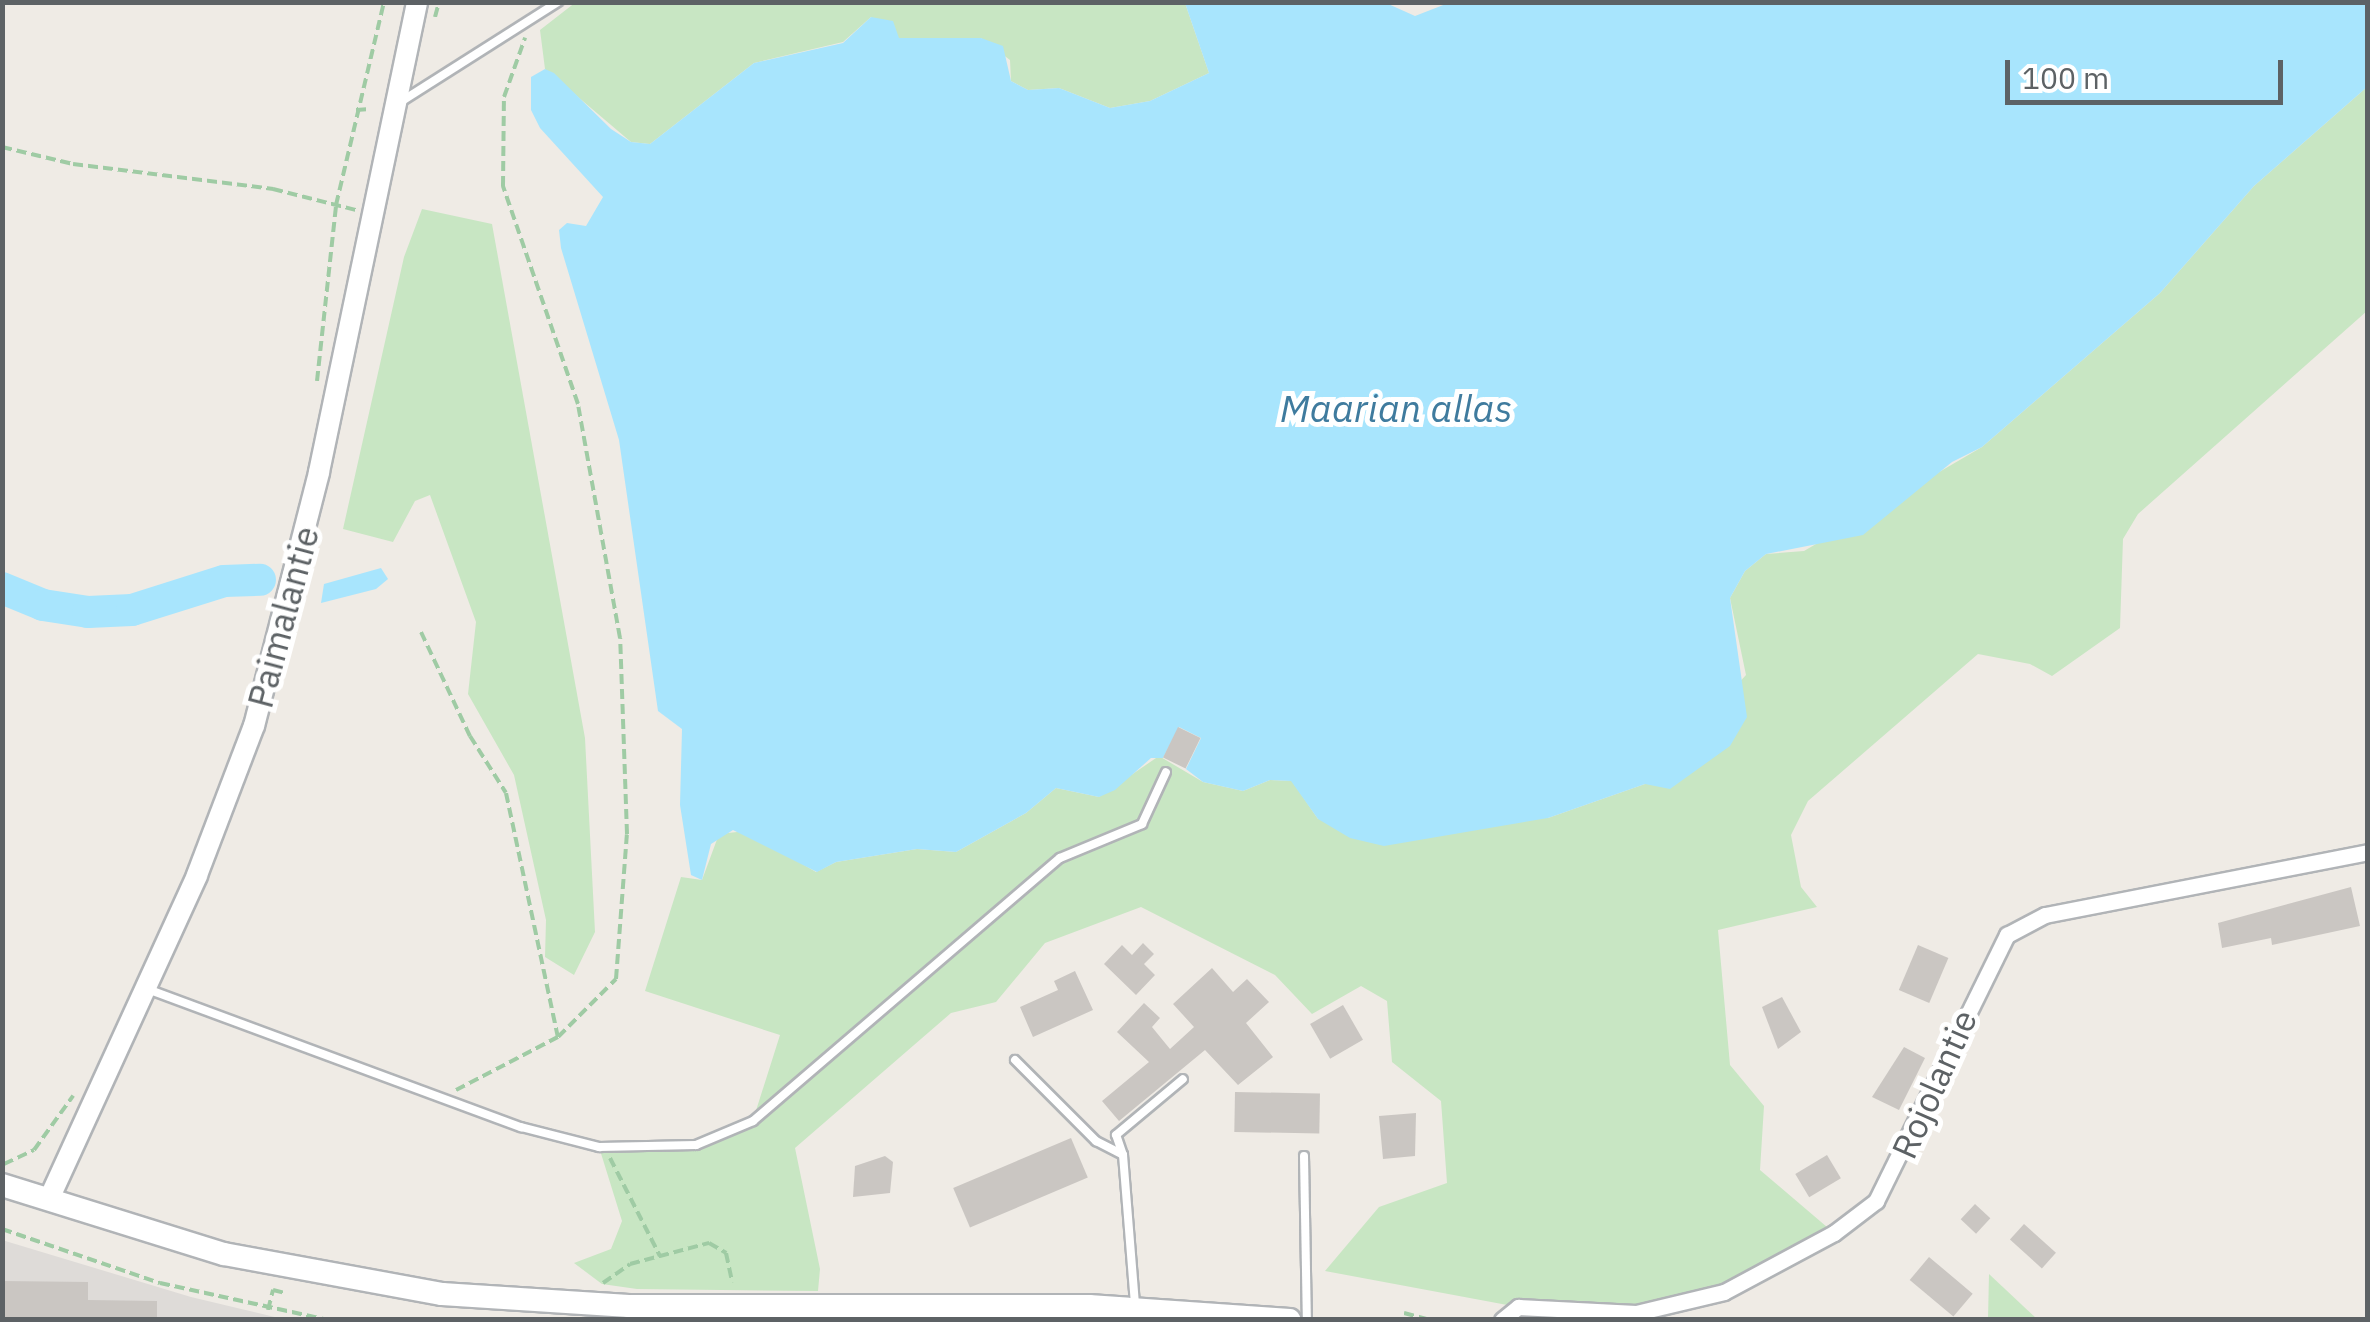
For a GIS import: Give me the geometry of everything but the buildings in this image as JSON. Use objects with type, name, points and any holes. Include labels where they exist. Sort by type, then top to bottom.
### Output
[{"type":"main road","points":[[5,1174],[49,1199],[292,1270],[442,1294],[590,1305],[629,1313],[1135,1309],[1290,1320]]},
{"type":"street","name":"Paimalantie","points":[[49,1199],[229,798],[265,690],[320,472],[370,213],[417,2]]},
{"type":"street","name":"Rojolantie","points":[[1502,1320],[1518,1307],[1636,1314],[1724,1292],[1862,1212],[1899,1164],[2007,935],[2045,915],[2368,852]]},
{"type":"lane","points":[[394,106],[530,24],[558,2]]},
{"type":"lane","points":[[146,989],[444,1100],[607,1147],[696,1145],[753,1120],[1060,858],[1142,824],[1166,772]]},
{"type":"lane","points":[[1015,1060],[1096,1141],[1123,1154]]},
{"type":"lane","points":[[1135,1309],[1123,1154],[1116,1135],[1183,1079]]},
{"type":"lane","points":[[1304,1156],[1307,1320]]},
{"type":"path","points":[[315,397],[336,205],[384,2]]},
{"type":"path","points":[[444,1100],[493,1067],[558,1036],[616,979],[627,834],[627,717],[578,404],[503,186],[504,96],[530,24]]},
{"type":"path","points":[[356,110],[370,109]]},
{"type":"path","points":[[2,147],[73,164],[273,188],[370,213]]},
{"type":"path","points":[[421,632],[470,736],[506,793],[558,1036]]},
{"type":"path","points":[[5,1174],[34,1150],[82,1081]]},
{"type":"path","points":[[607,1147],[630,1206],[660,1256]]},
{"type":"path","points":[[2,1229],[160,1282],[268,1310],[328,1320]]},
{"type":"path","points":[[590,1305],[613,1272],[660,1256],[718,1246],[730,1259],[732,1282]]},
{"type":"path","points":[[268,1310],[272,1290],[285,1293]]},
{"type":"path","points":[[1404,1314],[1431,1320]]},
{"type":"shaded area","points":[[2,1240],[191,1297],[283,1319],[3,1319]]},
{"type":"green space","points":[[576,2],[1185,3],[1209,73],[1150,101],[1110,108],[1059,88],[1028,90],[1011,81],[1010,60],[981,38],[898,38],[871,17],[843,42],[754,63],[650,144],[631,142],[545,69],[540,30]]},
{"type":"green space","points":[[2367,87],[2367,311],[2138,514],[2123,539],[2120,628],[2052,676],[2030,664],[1978,654],[1808,801],[1791,835],[1801,887],[1817,907],[1718,930],[1730,1065],[1764,1106],[1760,1170],[1834,1233],[1724,1292],[1636,1313],[1518,1307],[1325,1271],[1379,1207],[1447,1183],[1441,1101],[1392,1062],[1387,1001],[1361,986],[1312,1014],[1275,975],[1141,907],[1045,943],[996,1002],[951,1013],[795,1148],[820,1269],[818,1291],[637,1289],[602,1284],[574,1263],[611,1249],[622,1221],[599,1147],[696,1145],[753,1120],[780,1035],[645,991],[681,877],[702,880],[719,834],[746,831],[816,872],[836,862],[917,849],[956,852],[1026,813],[1056,788],[1099,797],[1159,756],[1203,782],[1243,791],[1270,780],[1292,781],[1318,819],[1548,818],[1645,784],[1746,675],[1730,598],[1745,571],[1766,554],[1804,551],[1982,447],[2160,293],[2254,186]]},
{"type":"green space","points":[[422,209],[492,224],[585,738],[595,932],[574,975],[545,957],[546,920],[514,775],[468,694],[476,622],[430,495],[415,501],[393,542],[343,529],[404,257]]},
{"type":"green space","points":[[1989,1274],[2037,1319],[1988,1319]]},
{"type":"water","name":"Maarian allas","points":[[1451,2],[2367,3],[2367,87],[2254,186],[2160,293],[1982,447],[1952,462],[1863,535],[1766,554],[1745,571],[1730,598],[1747,717],[1730,746],[1670,789],[1645,784],[1548,818],[1384,846],[1350,838],[1318,819],[1291,781],[1270,780],[1243,791],[1203,782],[1186,769],[1201,738],[1179,727],[1163,758],[1151,758],[1115,790],[1099,797],[1056,788],[1026,813],[956,852],[917,849],[836,862],[817,872],[733,830],[711,844],[702,880],[691,875],[680,805],[682,729],[658,711],[619,440],[561,248],[559,230],[567,223],[586,226],[603,197],[540,128],[531,110],[531,77],[545,69],[554,73],[611,129],[631,142],[650,144],[754,63],[843,43],[871,17],[893,21],[899,38],[981,38],[1003,46],[1011,81],[1028,90],[1059,88],[1110,108],[1150,101],[1209,73],[1185,3],[1386,3],[1415,16]]},
{"type":"water","points":[[381,568],[388,579],[376,589],[321,603],[324,584]]},
{"type":"waterway","points":[[2,588],[43,605],[88,612],[132,610],[224,581],[260,580]]}]
